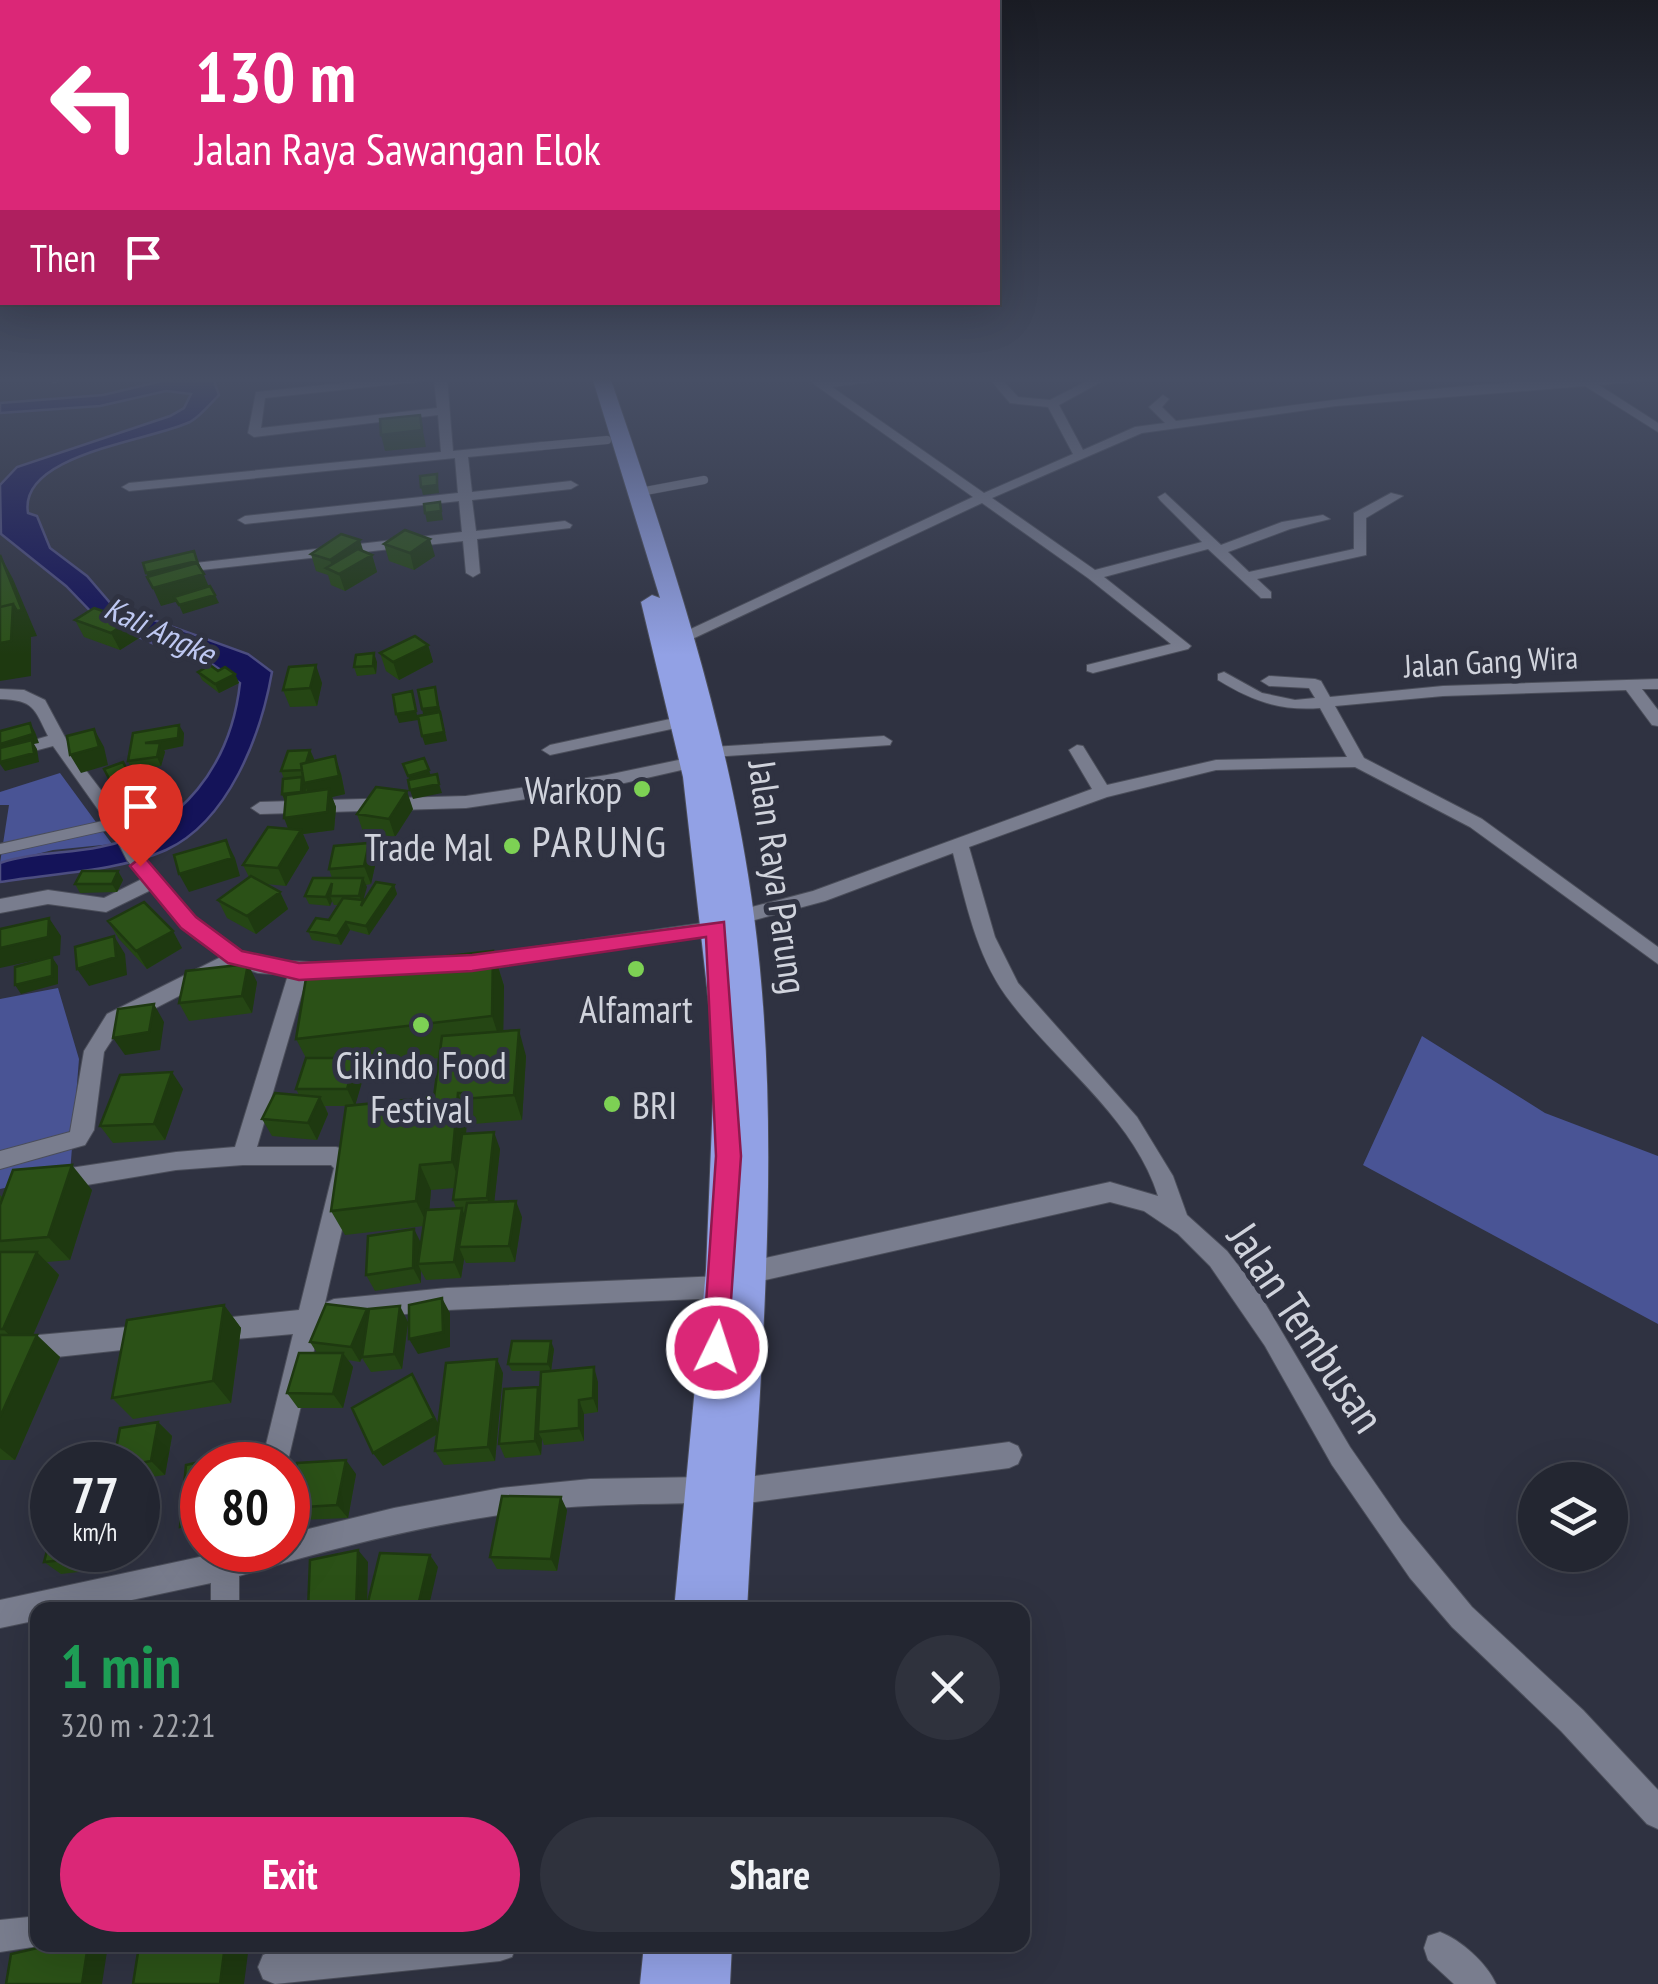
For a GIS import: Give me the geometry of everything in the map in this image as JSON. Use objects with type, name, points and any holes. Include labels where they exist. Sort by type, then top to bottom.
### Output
[{"type":"highway","name":"Jalan Raya Parung","points":[[616,470],[672,644],[703,757],[749,1026],[752,1272],[729,1380],[718,1491],[697,1602]]},
{"type":"highway","name":"Jalan Raya Parung","points":[[632,470],[672,644],[684,721],[703,757]]},
{"type":"highway","name":"Jalan Raya Parung","points":[[729,922],[728,1156],[722,1287],[729,1380]]},
{"type":"highway","name":"Jalan Raya Parung","points":[[718,1491],[725,1602]]},
{"type":"highway","points":[[665,1984],[668,1952]]},
{"type":"highway","points":[[705,1984],[707,1952]]},
{"type":"street","points":[[129,486],[291,470]]},
{"type":"street","points":[[459,470],[466,496],[473,573]]},
{"type":"street","points":[[940,470],[1094,575],[1183,646],[1093,668]]},
{"type":"street","points":[[672,644],[1045,470]]},
{"type":"street","points":[[244,520],[570,485]]},
{"type":"street","points":[[1244,577],[1361,552],[1359,516],[1396,496]]},
{"type":"street","points":[[1165,497],[1266,595]]},
{"type":"street","points":[[1094,575],[1323,519]]},
{"type":"street","points":[[182,568],[565,525]]},
{"type":"street","name":"Jalan Gang Wira","points":[[1224,678],[1277,704],[1327,704],[1443,691],[1658,684]]},
{"type":"street","points":[[1269,681],[1310,681],[1358,762]]},
{"type":"street","points":[[1631,685],[1658,721]]},
{"type":"street","points":[[0,694],[24,695],[39,703],[58,740],[121,831],[136,860],[188,922],[236,958],[299,971],[360,970]]},
{"type":"street","points":[[550,750],[684,721]]},
{"type":"street","points":[[0,755],[58,740]]},
{"type":"street","points":[[260,808],[466,802],[607,781],[703,757],[884,742]]},
{"type":"street","points":[[1078,750],[1102,792]]},
{"type":"street","points":[[443,965],[729,922],[804,901],[1102,792],[1216,764],[1358,762],[1476,823],[1658,957]]},
{"type":"street","points":[[959,844],[991,950],[1008,985],[1140,1139],[1170,1190],[1176,1217]]},
{"type":"street","points":[[0,906],[48,898],[106,906],[152,882]]},
{"type":"street","points":[[0,1160],[77,1139],[84,1130],[94,1051],[114,1020],[236,958]]},
{"type":"street","points":[[244,1156],[299,971]]},
{"type":"street","points":[[38,1183],[176,1161],[244,1156],[344,1159],[346,1165],[279,1442]]},
{"type":"street","name":"Jalan Tembusan","points":[[752,1272],[1110,1192],[1139,1195],[1176,1217],[1228,1270],[1342,1458],[1448,1601],[1492,1649],[1561,1710],[1658,1813]]},
{"type":"street","points":[[38,1348],[448,1299],[722,1287]]},
{"type":"street","points":[[310,1542],[392,1520],[511,1500],[574,1493],[718,1491],[1009,1456]]},
{"type":"street","points":[[56,1602],[197,1572]]},
{"type":"street","points":[[224,1602],[225,1572]]},
{"type":"street","points":[[0,1614],[30,1608]]},
{"type":"street","points":[[0,1936],[30,1933]]},
{"type":"street","points":[[1440,1948],[1479,1984]]},
{"type":"street","points":[[275,1966],[425,1952]]},
{"type":"lane","points":[[640,492],[704,480]]},
{"type":"lane","points":[[0,849],[121,831]]},
{"type":"shaded area","points":[[60,773],[112,844],[53,850],[0,863],[9,805],[0,805],[0,792]]},
{"type":"shaded area","points":[[58,988],[79,1059],[70,1173],[0,1189],[0,999]]},
{"type":"shaded area","points":[[1422,1036],[1545,1113],[1658,1156],[1658,1324],[1363,1165]]},
{"type":"water","name":"Kali Angke","points":[[15,470],[54,470],[30,493],[28,513],[37,516],[50,548],[87,576],[112,605],[248,654],[272,672],[260,722],[224,798],[188,837],[166,850],[127,863],[0,882],[0,863],[129,839],[178,809],[197,789],[226,741],[240,683],[197,654],[152,643],[98,619],[66,586],[1,534],[0,485]]},
{"type":"building","points":[[437,474],[437,485],[421,487],[420,476]]},
{"type":"building","points":[[440,502],[441,511],[425,513],[424,504]]},
{"type":"building","points":[[405,530],[430,539],[410,553],[384,544]]},
{"type":"building","points":[[341,534],[360,540],[330,560],[311,554]]},
{"type":"building","points":[[358,549],[372,555],[339,574],[326,568]]},
{"type":"building","points":[[194,551],[197,561],[146,573],[143,563]]},
{"type":"building","points":[[0,555],[22,610],[17,611],[13,604],[0,607]]},
{"type":"building","points":[[197,563],[204,574],[153,588],[147,577]]},
{"type":"building","points":[[210,586],[215,595],[179,605],[174,597]]},
{"type":"building","points":[[13,604],[11,641],[0,643],[0,607]]},
{"type":"building","points":[[94,608],[130,620],[111,633],[75,620]]},
{"type":"building","points":[[415,636],[428,645],[393,662],[380,653]]},
{"type":"building","points":[[374,653],[373,666],[354,667],[356,655]]},
{"type":"building","points":[[210,665],[218,671],[225,667],[235,674],[215,684],[198,672]]},
{"type":"building","points":[[316,665],[310,688],[283,690],[289,667]]},
{"type":"building","points":[[435,687],[438,707],[422,709],[418,690]]},
{"type":"building","points":[[412,691],[416,711],[396,714],[393,695]]},
{"type":"building","points":[[440,712],[444,732],[422,736],[418,716]]},
{"type":"building","points":[[30,723],[33,734],[0,744],[0,731]]},
{"type":"building","points":[[179,725],[178,738],[145,743],[160,743],[157,757],[128,761],[133,733]]},
{"type":"building","points":[[94,729],[99,747],[70,755],[67,736]]},
{"type":"building","points":[[32,740],[34,753],[0,762],[0,748]]},
{"type":"building","points":[[310,750],[306,763],[301,764],[302,770],[281,771],[288,751]]},
{"type":"building","points":[[335,756],[339,776],[304,783],[301,764]]},
{"type":"building","points":[[424,758],[429,770],[408,776],[403,764]]},
{"type":"building","points":[[123,762],[130,776],[118,779],[119,784],[113,786],[104,769]]},
{"type":"building","points":[[149,771],[155,791],[123,800],[118,779]]},
{"type":"building","points":[[437,774],[439,784],[410,790],[408,780]]},
{"type":"building","points":[[302,777],[301,792],[282,794],[283,779]]},
{"type":"building","points":[[376,787],[407,791],[389,819],[357,814]]},
{"type":"building","points":[[329,789],[327,812],[284,818],[286,795]]},
{"type":"building","points":[[268,827],[301,830],[278,868],[243,865]]},
{"type":"building","points":[[226,840],[232,858],[179,874],[174,855]]},
{"type":"building","points":[[369,843],[364,866],[329,869],[334,846]]},
{"type":"building","points":[[82,871],[118,871],[112,884],[75,884]]},
{"type":"building","points":[[251,876],[280,892],[247,916],[218,900]]},
{"type":"building","points":[[313,878],[363,878],[359,896],[330,896],[332,883],[326,897],[305,896]]},
{"type":"building","points":[[376,882],[394,885],[366,926],[346,922],[337,936],[308,931],[316,918],[329,920],[343,898],[363,900],[361,906]]},
{"type":"building","points":[[144,902],[173,931],[136,951],[108,921]]},
{"type":"building","points":[[49,918],[48,937],[0,948],[0,929]]},
{"type":"building","points":[[114,936],[116,957],[77,969],[75,947]]},
{"type":"building","points":[[493,951],[492,1016],[296,1039],[307,972]]},
{"type":"building","points":[[52,957],[52,976],[15,985],[15,967]]},
{"type":"building","points":[[248,964],[242,996],[179,1003],[186,971]]},
{"type":"building","points":[[154,1004],[149,1032],[113,1038],[118,1009]]},
{"type":"building","points":[[519,1030],[514,1095],[463,1099],[464,1093],[458,1093],[452,1162],[420,1165],[416,1201],[331,1211],[346,1106],[434,1097],[442,1036]]},
{"type":"building","points":[[306,1058],[356,1058],[347,1089],[296,1089]]},
{"type":"building","points":[[172,1072],[154,1124],[100,1126],[120,1075]]},
{"type":"building","points":[[275,1093],[320,1097],[308,1123],[262,1119]]},
{"type":"building","points":[[494,1132],[487,1198],[453,1200],[462,1134]]},
{"type":"building","points":[[72,1165],[48,1237],[0,1241],[0,1205],[13,1170]]},
{"type":"building","points":[[516,1201],[509,1246],[459,1247],[467,1203]]},
{"type":"building","points":[[462,1208],[454,1262],[418,1264],[426,1210]]},
{"type":"building","points":[[414,1229],[413,1268],[366,1275],[368,1236]]},
{"type":"building","points":[[0,1252],[37,1252],[3,1329],[0,1329]]},
{"type":"building","points":[[442,1298],[443,1332],[409,1339],[409,1305]]},
{"type":"building","points":[[326,1304],[367,1309],[351,1347],[310,1342]]},
{"type":"building","points":[[224,1305],[213,1381],[112,1398],[127,1320]]},
{"type":"building","points":[[400,1306],[394,1354],[362,1357],[369,1309]]},
{"type":"building","points":[[0,1335],[37,1335],[0,1417]]},
{"type":"building","points":[[512,1341],[551,1341],[548,1364],[508,1364]]},
{"type":"building","points":[[299,1353],[343,1353],[333,1394],[287,1393]]},
{"type":"building","points":[[497,1359],[488,1447],[435,1451],[446,1363]]},
{"type":"building","points":[[594,1367],[593,1398],[579,1400],[579,1428],[538,1432],[541,1372]]},
{"type":"building","points":[[412,1374],[434,1418],[373,1453],[352,1408]]},
{"type":"building","points":[[538,1387],[535,1441],[499,1444],[504,1389]]},
{"type":"building","points":[[158,1422],[154,1442],[117,1442],[120,1428]]},
{"type":"building","points":[[346,1460],[337,1505],[310,1507],[310,1462]]},
{"type":"building","points":[[502,1496],[561,1497],[551,1559],[490,1557]]},
{"type":"building","points":[[358,1550],[356,1602],[308,1602],[310,1560]]},
{"type":"building","points":[[380,1553],[430,1555],[419,1602],[368,1602]]},
{"type":"building","points":[[30,1950],[87,1952],[82,1984],[6,1984],[11,1954]]},
{"type":"building","points":[[138,1952],[224,1952],[220,1984],[133,1984]]},
{"type":"place","name":"Warkop","points":[[642,789]]},
{"type":"place","name":"Trade Mal","points":[[512,846]]},
{"type":"place","name":"Alfamart","points":[[636,969]]},
{"type":"place","name":"Cikindo Food Festival","points":[[421,1025]]},
{"type":"place","name":"BRI","points":[[612,1104]]},
{"type":"district","name":"PARUNG","points":[[600,841]]},
{"type":"route","points":[[140,866],[188,922],[236,958],[258,966],[299,971],[472,963],[717,928],[726,1051],[728,1156],[717,1348]]}]
